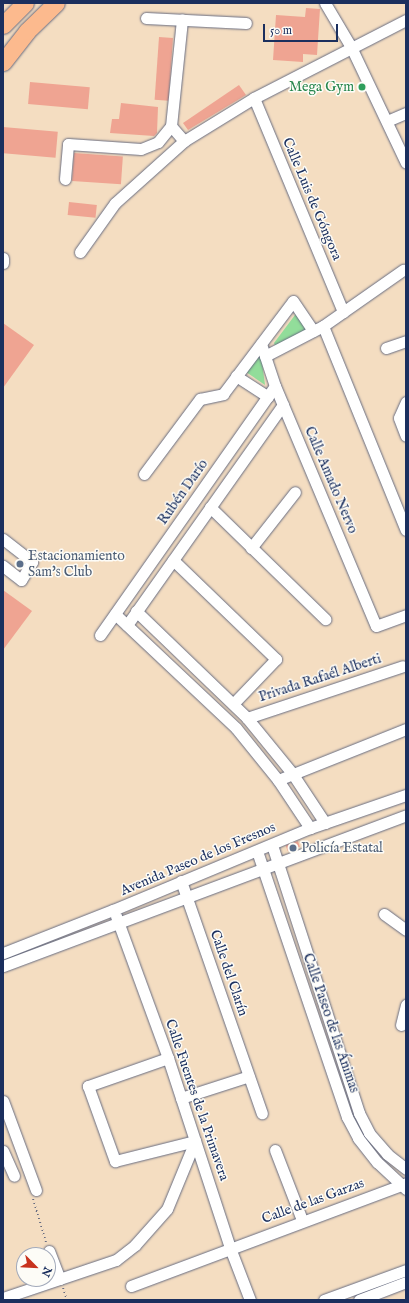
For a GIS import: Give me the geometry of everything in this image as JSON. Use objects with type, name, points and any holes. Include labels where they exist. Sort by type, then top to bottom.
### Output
[{"type":"highway","points":[[3,26],[25,3]]},
{"type":"highway","points":[[3,62],[27,31],[56,3]]},
{"type":"street","points":[[325,3],[351,46],[406,163]]},
{"type":"street","points":[[146,18],[246,24]]},
{"type":"street","points":[[65,179],[68,144],[141,150],[158,142],[171,126],[182,20]]},
{"type":"street","points":[[80,252],[124,193],[184,140],[254,98],[351,46],[406,20]]},
{"type":"street","name":"Calle Luis de Góngora","points":[[254,98],[343,312]]},
{"type":"street","points":[[387,121],[406,113]]},
{"type":"street","points":[[171,126],[184,140]]},
{"type":"street","points":[[3,258],[3,263]]},
{"type":"street","points":[[265,356],[318,329],[403,270]]},
{"type":"street","points":[[144,474],[200,399],[223,394],[293,301],[318,329],[406,530]]},
{"type":"street","points":[[386,348],[406,341]]},
{"type":"street","name":"Calle Amado Nervo","points":[[261,344],[275,386],[376,626],[406,615]]},
{"type":"street","points":[[236,376],[268,397]]},
{"type":"street","name":"Rubén Darío","points":[[100,635],[275,386]]},
{"type":"street","points":[[127,625],[283,405]]},
{"type":"street","points":[[404,407],[399,418],[406,436]]},
{"type":"street","points":[[251,548],[295,492]]},
{"type":"street","points":[[210,507],[325,619]]},
{"type":"street","points":[[3,539],[32,562],[21,580],[3,566]]},
{"type":"street","points":[[173,560],[276,659],[233,704]]},
{"type":"street","points":[[136,611],[247,718],[292,773],[324,823]]},
{"type":"street","points":[[115,614],[236,728],[278,780],[310,828]]},
{"type":"street","name":"Privada Rafaél Alberti","points":[[247,718],[403,666]]},
{"type":"street","points":[[278,780],[292,773],[406,729]]},
{"type":"street","name":"Avenida Paseo de los Fresnos","points":[[3,953],[113,910],[310,828],[406,795]]},
{"type":"street","name":"Avenida Paseo de los Fresnos","points":[[3,966],[187,897],[264,870],[278,863],[406,815]]},
{"type":"street","name":"Calle Paseo de las Ánimas","points":[[272,845],[359,1113],[369,1133],[387,1154],[406,1169]]},
{"type":"street","name":"Calle Paseo de las Ánimas","points":[[257,851],[347,1117],[358,1138],[377,1162],[404,1185]]},
{"type":"street","name":"Calle del Clarín","points":[[182,881],[262,1114]]},
{"type":"street","name":"Calle Fuentes de la Primavera","points":[[113,910],[168,1058],[230,1248],[250,1300]]},
{"type":"street","points":[[384,914],[406,930]]},
{"type":"street","points":[[401,1025],[406,1006]]},
{"type":"street","points":[[168,1058],[88,1086],[115,1161],[195,1141]]},
{"type":"street","points":[[181,1098],[249,1076]]},
{"type":"street","points":[[3,1101],[36,1190]]},
{"type":"street","points":[[3,1298],[116,1260],[135,1245],[167,1209],[195,1141]]},
{"type":"street","points":[[275,1150],[302,1220]]},
{"type":"street","points":[[3,1151],[8,1176],[30,1171]]},
{"type":"street","name":"Calle de las Garzas","points":[[131,1286],[302,1220],[404,1185]]},
{"type":"street","points":[[56,1269],[60,1279]]},
{"type":"street","points":[[324,1300],[406,1270]]},
{"type":"street","points":[[359,1300],[406,1282]]},
{"type":"path","points":[[36,1190],[32,1197],[48,1247]]},
{"type":"green space","points":[[298,311],[309,329],[276,349],[274,343]]},
{"type":"green space","points":[[261,354],[265,385],[246,372]]},
{"type":"building","points":[[306,8],[320,9],[317,55],[303,54],[303,62],[273,60],[276,15],[305,17]]},
{"type":"building","points":[[159,37],[173,38],[169,101],[155,100]]},
{"type":"building","points":[[30,82],[90,87],[88,109],[28,104]]},
{"type":"building","points":[[239,85],[246,95],[188,130],[183,123]]},
{"type":"building","points":[[121,103],[158,107],[157,133],[154,136],[110,133],[112,119],[119,119]]},
{"type":"building","points":[[3,127],[58,132],[56,158],[3,153]]},
{"type":"building","points":[[74,153],[123,156],[121,184],[72,181]]},
{"type":"building","points":[[69,202],[97,205],[95,218],[68,215]]},
{"type":"building","points":[[3,323],[34,345],[3,388]]},
{"type":"building","points":[[3,590],[32,611],[3,650]]},
{"type":"building","name":"Policía Estatal","points":[[298,841],[300,847],[287,851],[286,845]]},
{"type":"place","name":"Mega Gym","points":[[362,87]]},
{"type":"place","name":"Estacionamiento Sam's Club","points":[[20,564]]},
{"type":"place","name":"Policía Estatal","points":[[293,848]]}]
